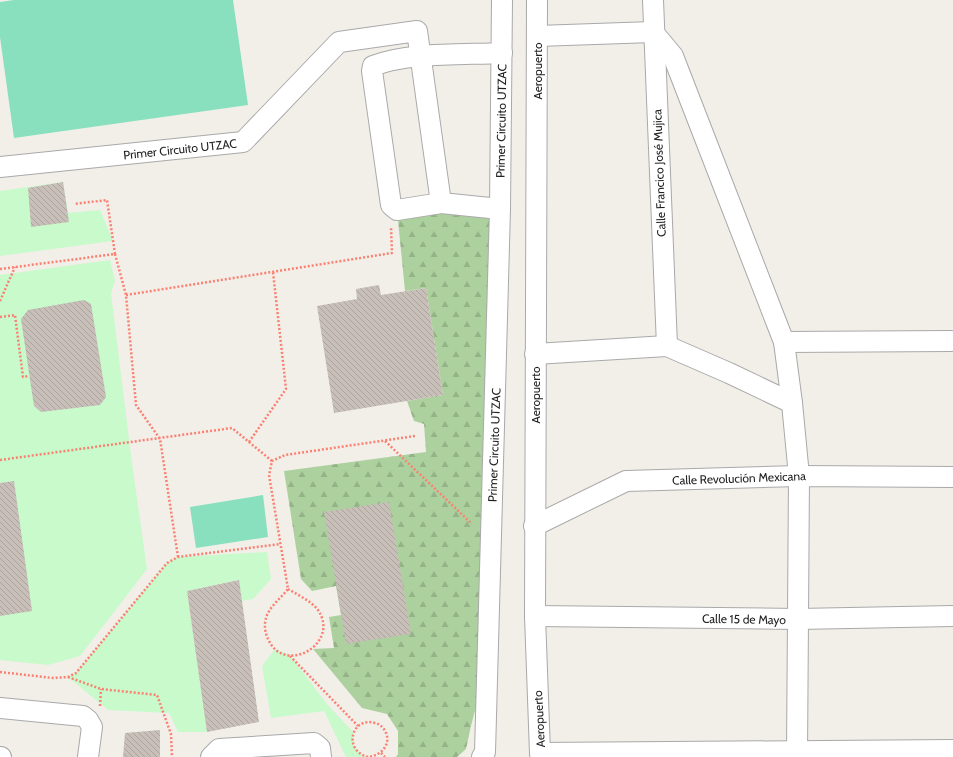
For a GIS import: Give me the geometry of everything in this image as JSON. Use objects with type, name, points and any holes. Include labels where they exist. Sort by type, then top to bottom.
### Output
[{"type":"street","points":[[502,0],[502,53]]},
{"type":"street","name":"Aeropuerto","points":[[537,0],[534,526],[535,616],[541,756]]},
{"type":"street","name":"Calle Francico José Mujica","points":[[653,0],[653,32],[667,346]]},
{"type":"street","name":"Primer Circuito UTZAC","points":[[0,167],[243,142],[339,42],[417,31],[421,56],[502,53],[500,209],[491,542],[485,752],[482,757]]},
{"type":"street","points":[[537,36],[653,32],[673,56],[784,342],[792,402],[799,476],[797,754]]},
{"type":"street","points":[[441,203],[421,56],[382,62],[373,66],[372,71],[391,205],[397,210],[441,203],[500,209]]},
{"type":"street","points":[[784,342],[951,341]]},
{"type":"street","points":[[535,354],[667,346],[792,402]]},
{"type":"street","name":"Calle Revolución Mexicana","points":[[534,526],[626,481],[799,476],[953,477]]},
{"type":"street","name":"Calle 15 de Mayo","points":[[535,616],[798,619],[953,616]]},
{"type":"street","points":[[0,708],[83,716],[88,720],[92,727],[88,757]]},
{"type":"street","points":[[211,757],[220,749],[314,743],[320,748],[321,757]]},
{"type":"street","points":[[541,756],[797,754],[953,750]]},
{"type":"path","points":[[74,204],[107,200],[115,254],[126,295],[136,405],[160,439],[178,557]]},
{"type":"path","points":[[126,295],[392,253]]},
{"type":"path","points":[[0,269],[115,254]]},
{"type":"path","points":[[0,301],[15,267]]},
{"type":"path","points":[[249,442],[286,389],[273,272]]},
{"type":"path","points":[[0,317],[15,315],[23,377],[29,376]]},
{"type":"path","points":[[0,460],[232,428],[272,462]]},
{"type":"path","points":[[290,656],[306,653],[313,649],[322,635],[323,626],[322,618],[313,604],[288,589],[269,475],[272,462],[284,455],[415,436]]},
{"type":"path","points":[[386,441],[491,542]]},
{"type":"path","points":[[0,672],[53,678],[68,677],[76,673],[166,562],[178,557],[280,544]]},
{"type":"path","points":[[288,589],[269,611],[266,618],[266,635],[272,646],[282,653],[290,656],[358,726]]},
{"type":"path","points":[[68,677],[101,689],[157,695],[171,734],[172,757]]},
{"type":"path","points":[[363,722],[377,723],[383,727],[387,740],[381,753],[369,757],[356,751],[353,745],[353,732],[363,722]]},
{"type":"path","points":[[381,753],[385,757]]},
{"type":"green space","points":[[14,0],[233,0],[248,105],[14,138],[0,37],[0,2]]},
{"type":"green space","points":[[63,182],[68,213],[100,210],[113,241],[0,256],[0,191]]},
{"type":"green space","points":[[500,209],[480,691],[466,749],[457,757],[396,757],[398,754],[398,731],[387,714],[362,708],[313,649],[334,648],[329,617],[341,615],[336,586],[312,591],[301,579],[284,471],[426,452],[424,424],[414,421],[407,401],[443,395],[426,288],[405,291],[397,210]]},
{"type":"green space","points":[[110,260],[115,281],[111,293],[131,456],[147,569],[80,656],[48,665],[0,660],[0,275]]},
{"type":"green space","points":[[263,495],[268,537],[196,548],[190,507]]},
{"type":"green space","points":[[267,552],[271,579],[253,599],[242,601],[238,580],[187,591],[207,732],[178,732],[169,713],[108,710],[68,677],[76,673],[167,563],[178,557]]},
{"type":"green space","points":[[275,649],[290,655],[326,703],[353,732],[353,745],[362,755],[368,757],[346,757],[324,711],[271,718],[262,666]]},
{"type":"building","points":[[63,182],[69,222],[31,227],[28,188]]},
{"type":"building","points":[[379,285],[381,295],[426,288],[443,395],[334,413],[317,306],[357,299],[356,289]]},
{"type":"building","points":[[84,300],[91,304],[106,397],[100,405],[41,412],[34,406],[21,319],[28,310]]},
{"type":"building","points":[[14,481],[32,611],[0,616],[0,483]]},
{"type":"building","points":[[389,502],[411,634],[346,644],[324,512]]},
{"type":"building","points":[[239,580],[259,722],[207,732],[187,591]]},
{"type":"building","points":[[160,730],[160,757],[123,757],[125,733]]}]
